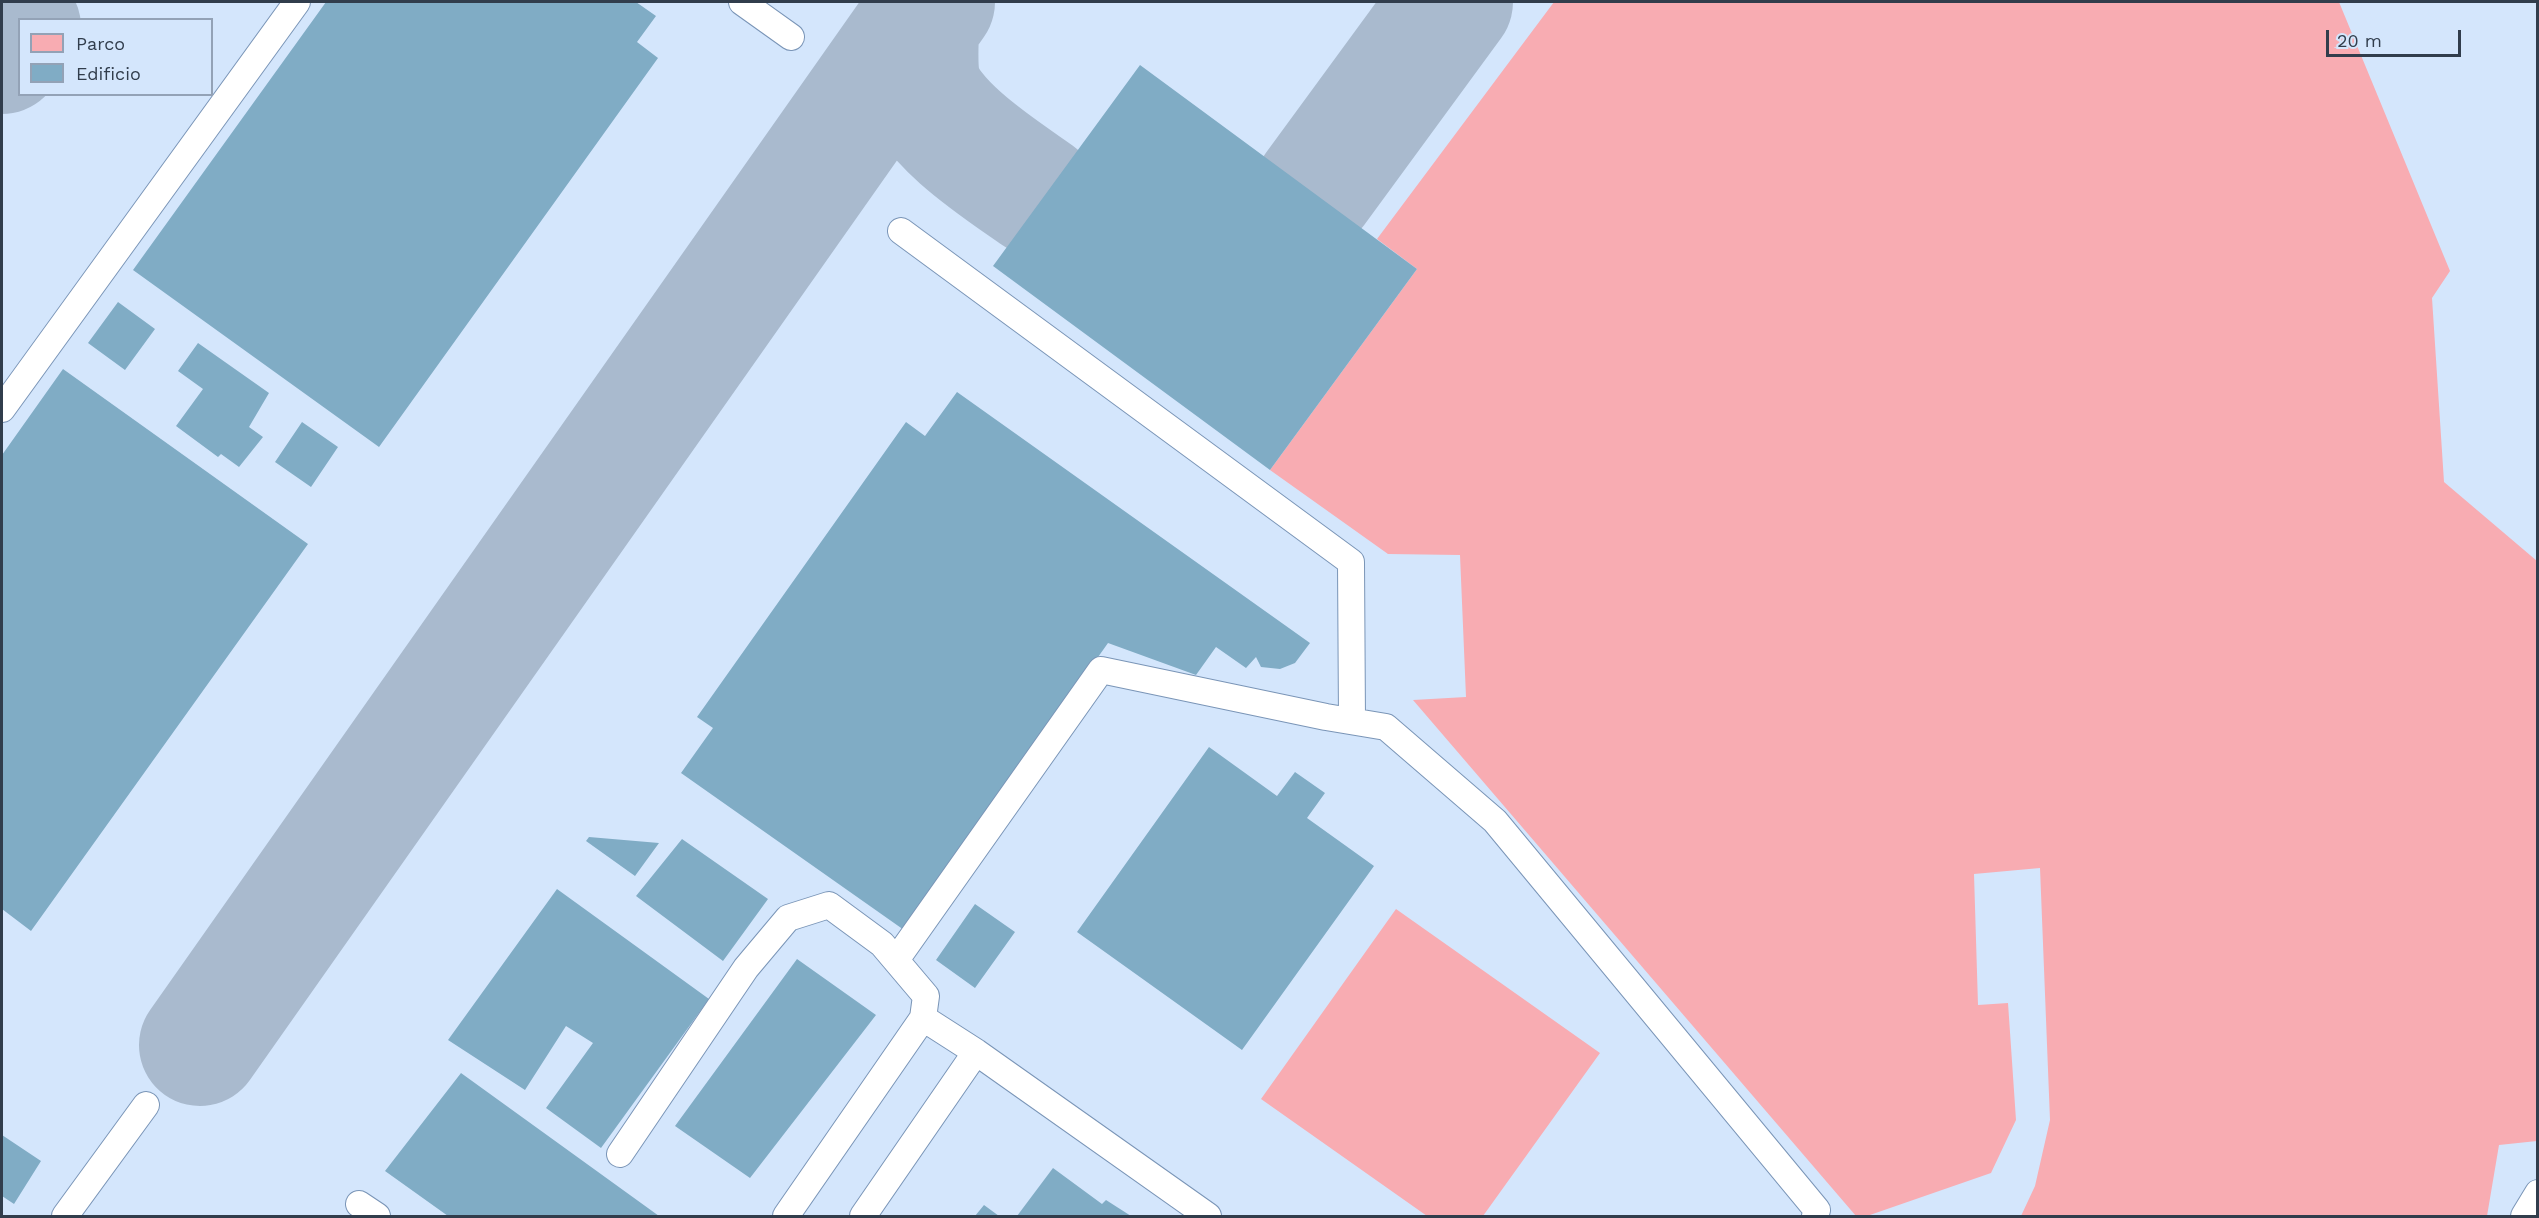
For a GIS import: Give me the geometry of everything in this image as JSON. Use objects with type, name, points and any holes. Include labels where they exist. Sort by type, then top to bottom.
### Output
[{"type":"lane","points":[[2,409],[297,2]]},
{"type":"lane","points":[[742,2],[791,37]]},
{"type":"lane","points":[[901,231],[1351,562],[1352,721]]},
{"type":"lane","points":[[896,960],[1101,670],[1386,727],[1495,821],[1817,1210],[1815,1216]]},
{"type":"lane","points":[[620,1154],[746,968],[788,918],[830,905],[882,944],[926,996],[923,1018],[786,1216]]},
{"type":"lane","points":[[923,1018],[976,1052],[1208,1216]]},
{"type":"lane","points":[[863,1216],[976,1052]]},
{"type":"lane","points":[[65,1216],[146,1105]]},
{"type":"lane","points":[[2524,1216],[2538,1193]]},
{"type":"green space","points":[[1554,2],[2339,2],[2450,271],[2432,298],[2444,482],[2537,561],[2537,1141],[2499,1145],[2487,1216],[2021,1216],[2035,1186],[2050,1120],[2040,868],[1974,874],[1978,1005],[2008,1003],[2016,1120],[1991,1173],[1867,1216],[1856,1216],[1413,700],[1466,697],[1460,555],[1388,554],[1270,470],[1417,269],[1377,239]]},
{"type":"green space","points":[[1396,909],[1600,1053],[1483,1216],[1427,1216],[1261,1099]]},
{"type":"building","points":[[326,2],[636,2],[656,16],[637,42],[658,58],[379,447],[133,270]]},
{"type":"building","points":[[1140,65],[1417,269],[1270,470],[993,266]]},
{"type":"building","points":[[118,302],[155,329],[125,370],[88,343]]},
{"type":"building","points":[[198,343],[269,393],[249,427],[263,437],[239,467],[221,454],[218,457],[176,426],[203,389],[178,371]]},
{"type":"building","points":[[63,369],[308,544],[31,931],[2,909],[2,455]]},
{"type":"building","points":[[957,392],[1310,643],[1295,663],[1280,669],[1261,667],[1256,657],[1246,668],[1216,647],[1196,675],[1108,643],[904,930],[681,773],[713,728],[697,717],[906,422],[925,436]]},
{"type":"building","points":[[302,422],[338,447],[311,487],[275,462]]},
{"type":"building","points":[[1209,747],[1277,796],[1295,772],[1325,793],[1307,818],[1374,866],[1242,1050],[1077,932]]},
{"type":"building","points":[[589,837],[659,843],[635,876],[586,841]]},
{"type":"building","points":[[682,839],[768,899],[723,961],[636,896]]},
{"type":"building","points":[[557,889],[709,999],[601,1148],[546,1108],[593,1043],[566,1026],[525,1090],[448,1040]]},
{"type":"building","points":[[975,904],[1015,932],[975,988],[936,960]]},
{"type":"building","points":[[797,959],[876,1015],[750,1178],[675,1126]]},
{"type":"building","points":[[461,1073],[659,1216],[448,1216],[385,1171]]},
{"type":"building","points":[[2,1135],[41,1161],[14,1204],[2,1196]]},
{"type":"building","points":[[1053,1168],[1102,1204],[1106,1200],[1131,1216],[1017,1216]]},
{"type":"building","points":[[984,1205],[999,1216],[975,1216]]},
{"type":"taxiway","points":[[200,1045],[934,2]]},
{"type":"taxiway","points":[[1315,189],[1452,2]]},
{"type":"taxiway","points":[[918,24],[919,80],[925,96],[936,112],[950,129],[968,144],[1037,195]]},
{"type":"taxiway","points":[[2,53],[18,30]]}]
